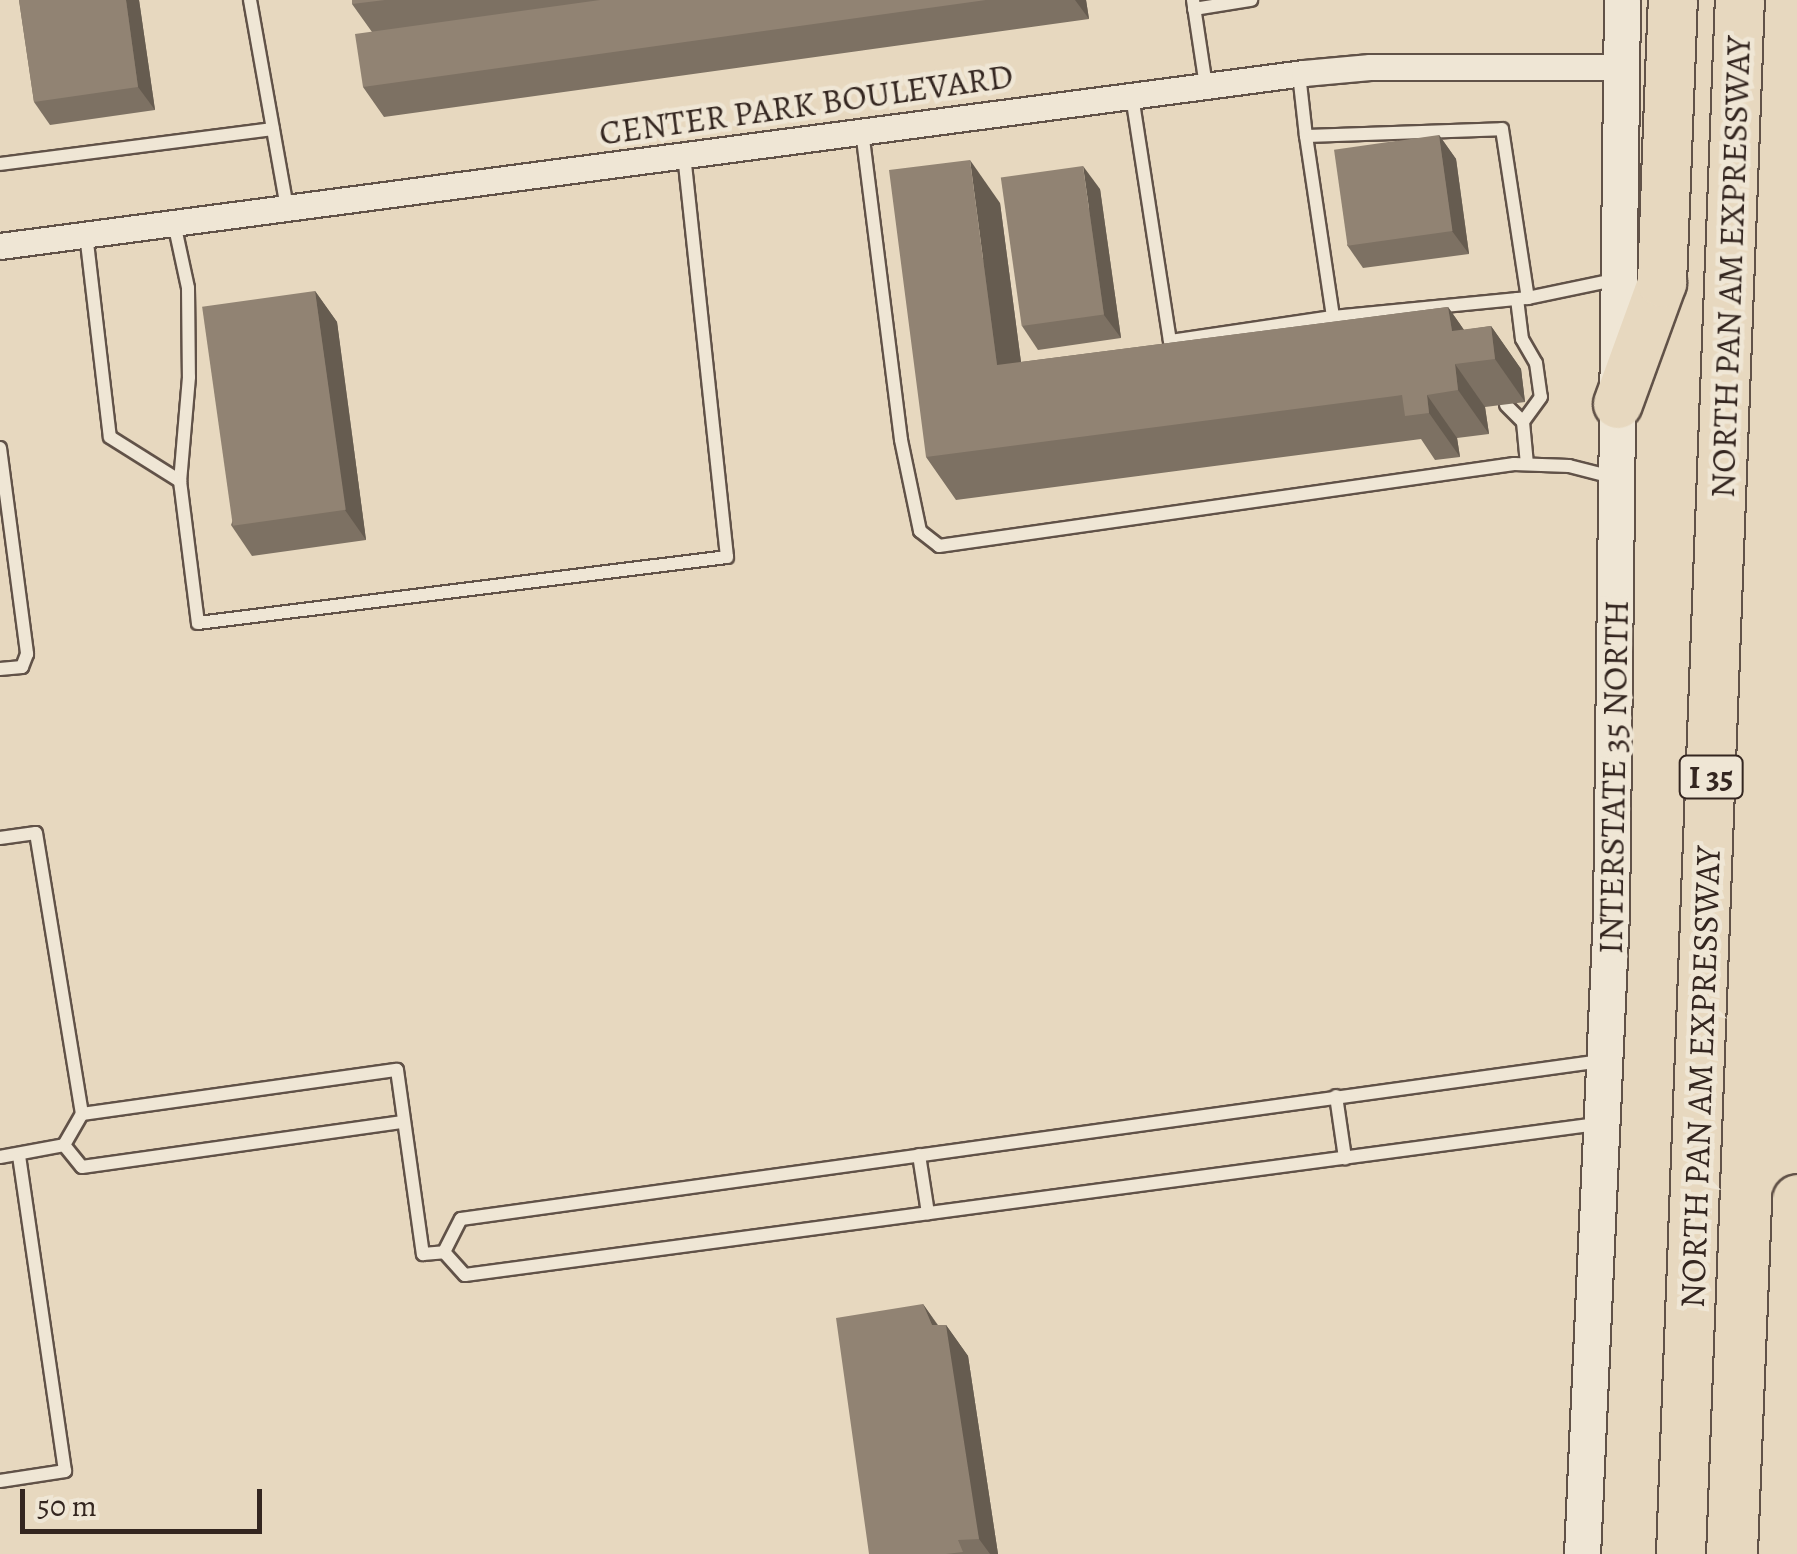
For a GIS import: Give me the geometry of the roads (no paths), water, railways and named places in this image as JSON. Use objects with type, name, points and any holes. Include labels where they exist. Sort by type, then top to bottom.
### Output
[{"type":"highway","points":[[1618,404],[1662,283],[1674,0]]},
{"type":"highway","name":"NORTH PAN AM EXPRESSWAY","points":[[1682,1554],[1740,0]]},
{"type":"highway","points":[[1783,1554],[1797,1199]]},
{"type":"main road","name":"INTERSTATE 35 NORTH","points":[[1582,1554],[1611,914],[1622,0]]},
{"type":"street","name":"CENTER PARK BOULEVARD","points":[[0,246],[1370,66],[1624,67]]},
{"type":"lane","points":[[250,0],[286,208]]},
{"type":"lane","points":[[1206,86],[1194,4],[1251,0]]},
{"type":"lane","points":[[1298,74],[1333,316]]},
{"type":"lane","points":[[1132,96],[1170,341],[1333,316],[1522,298],[1620,278]]},
{"type":"lane","points":[[0,164],[273,129]]},
{"type":"lane","points":[[1306,136],[1502,129],[1522,298],[1522,339],[1536,363],[1541,397],[1523,422]]},
{"type":"lane","points":[[862,131],[901,440],[920,531],[939,546],[1527,464],[1569,466],[1617,478]]},
{"type":"lane","points":[[174,222],[188,288],[189,378],[180,481],[198,622],[727,557],[684,155]]},
{"type":"lane","points":[[86,234],[110,437],[180,481]]},
{"type":"lane","points":[[1512,356],[1522,339]]},
{"type":"lane","points":[[1506,405],[1523,422],[1527,464]]},
{"type":"lane","points":[[0,448],[27,654],[22,667],[0,669]]},
{"type":"lane","points":[[0,838],[36,833],[82,1114],[64,1146]]},
{"type":"lane","points":[[444,1252],[462,1219],[1604,1061]]},
{"type":"lane","points":[[82,1114],[397,1070],[423,1254],[444,1252]]},
{"type":"lane","points":[[1336,1096],[1345,1158]]},
{"type":"lane","points":[[64,1146],[82,1168],[403,1122]]},
{"type":"lane","points":[[444,1252],[466,1275],[1603,1123]]},
{"type":"lane","points":[[0,1157],[64,1146]]},
{"type":"lane","points":[[0,1481],[65,1471],[19,1154]]},
{"type":"lane","points":[[919,1154],[928,1213]]}]
